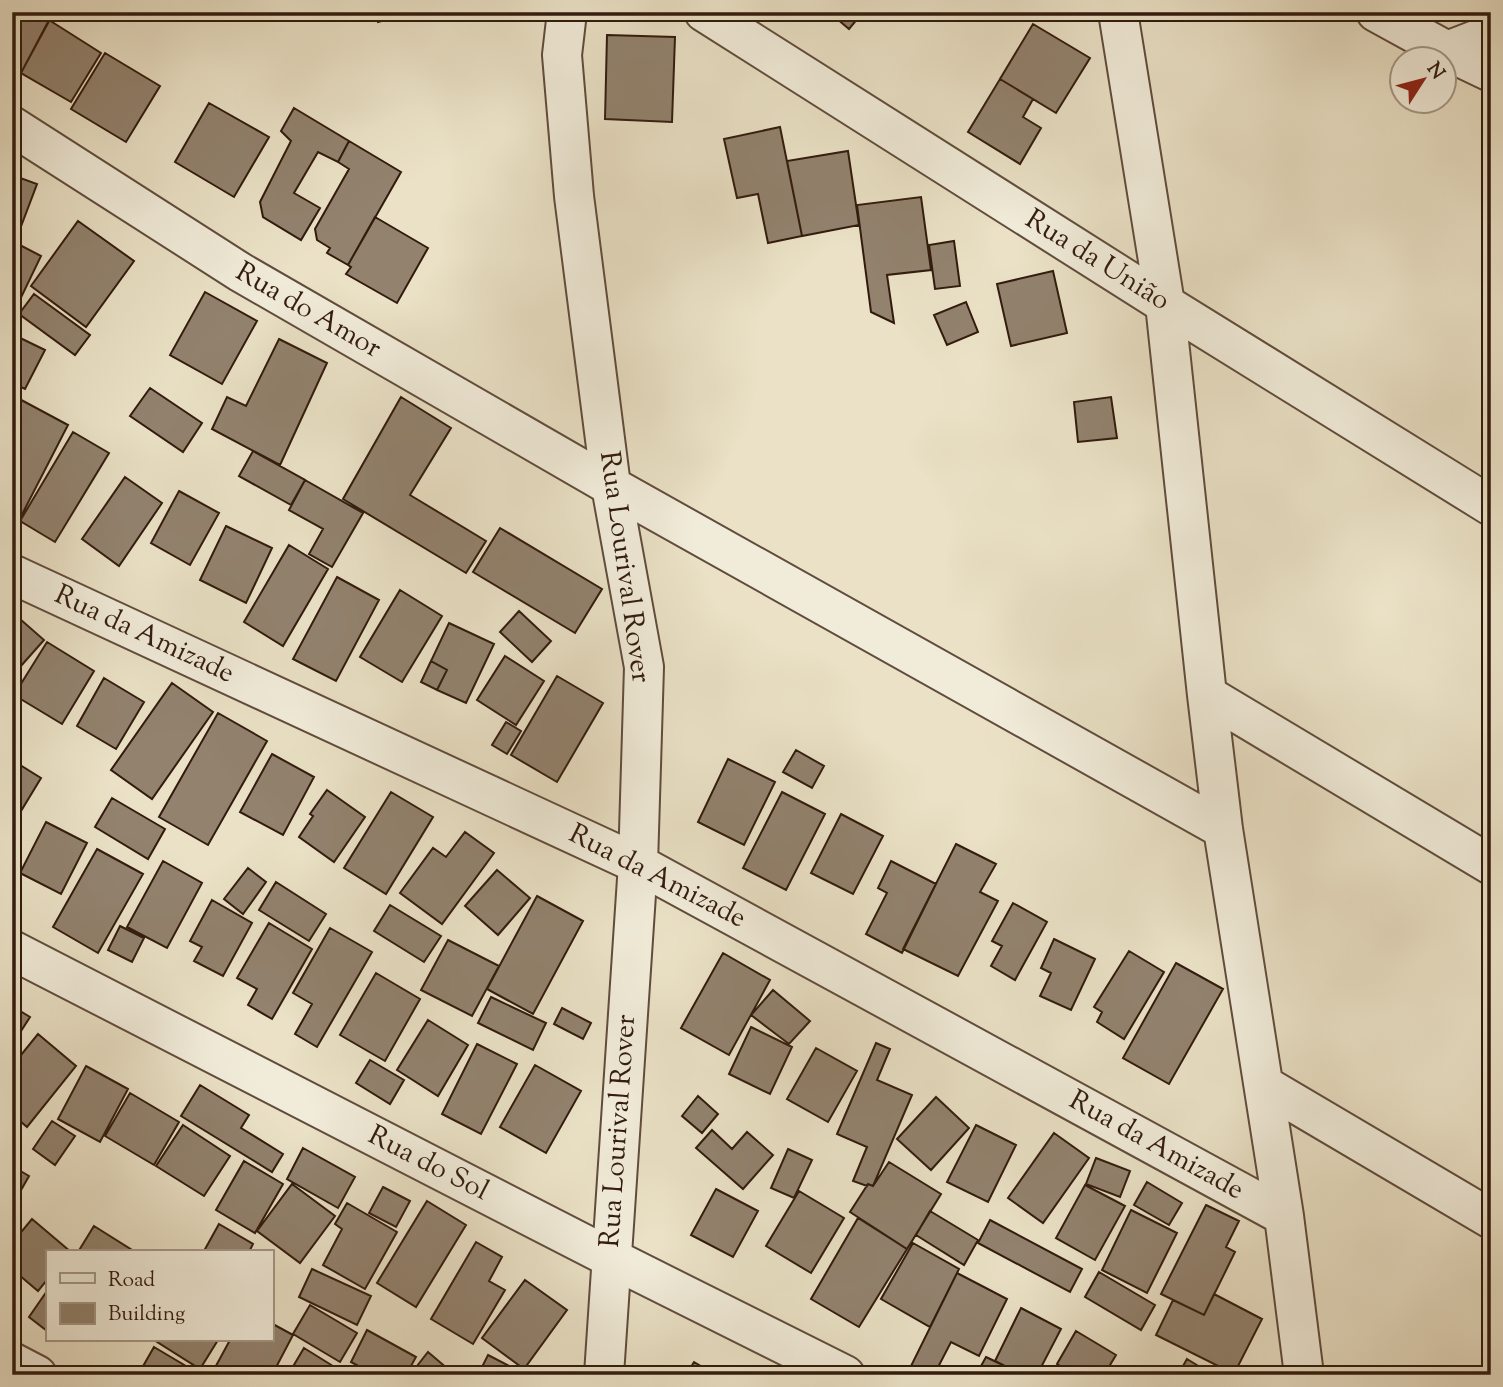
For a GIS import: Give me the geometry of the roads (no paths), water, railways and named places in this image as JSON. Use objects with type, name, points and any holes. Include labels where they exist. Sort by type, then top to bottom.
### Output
[{"type":"street","name":"Rua Lourival Rover","points":[[567,12],[562,55],[574,196],[611,486],[644,667],[638,864],[604,1375]]},
{"type":"street","name":"Rua da União","points":[[704,12],[1165,304],[1491,506]]},
{"type":"street","points":[[1118,12],[1165,304],[1223,829],[1284,1216],[1304,1375]]},
{"type":"street","points":[[1376,12],[1438,46]]},
{"type":"street","points":[[1458,47],[1491,34]]},
{"type":"street","points":[[1458,56],[1491,72]]},
{"type":"street","name":"Rua do Amor","points":[[12,126],[240,272],[611,486],[1223,829]]},
{"type":"street","name":"Rua da Amizade","points":[[12,574],[638,864],[1284,1216]]},
{"type":"street","points":[[1207,695],[1491,865]]},
{"type":"street","name":"Rua do Sol","points":[[12,950],[611,1258],[845,1375]]},
{"type":"street","points":[[1264,1085],[1491,1219]]},
{"type":"street","points":[[12,1362],[37,1375]]}]
